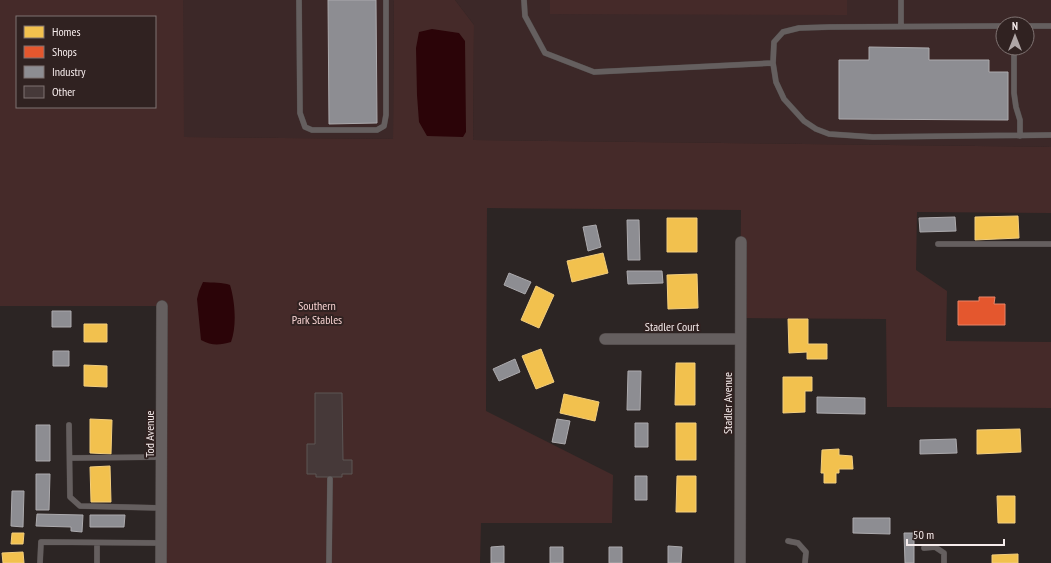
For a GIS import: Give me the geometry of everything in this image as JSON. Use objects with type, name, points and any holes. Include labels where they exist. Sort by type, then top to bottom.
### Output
[{"type":"street","name":"Stadler Avenue","points":[[740,563],[741,242]]},
{"type":"street","name":"Tod Avenue","points":[[162,306],[162,563]]},
{"type":"street","name":"Stadler Court","points":[[605,339],[740,339]]},
{"type":"lane","points":[[299,0],[300,113],[305,127],[312,130],[377,130],[384,126],[386,115],[386,0]]},
{"type":"lane","points":[[524,0],[525,16],[545,53],[594,72],[773,63]]},
{"type":"lane","points":[[901,0],[901,26]]},
{"type":"lane","points":[[995,26],[798,28],[783,32],[774,42],[773,63],[776,82],[784,99],[804,120],[829,134],[873,137],[1051,135]]},
{"type":"lane","points":[[1035,26],[1051,26]]},
{"type":"lane","points":[[1014,56],[1014,92],[1020,120],[1020,136]]},
{"type":"lane","points":[[938,244],[1051,244]]},
{"type":"lane","points":[[69,425],[70,497],[80,506],[162,508]]},
{"type":"lane","points":[[70,458],[162,457]]},
{"type":"lane","points":[[329,563],[330,479]]},
{"type":"lane","points":[[788,541],[798,543],[806,552],[805,563]]},
{"type":"lane","points":[[40,563],[41,542],[162,543]]},
{"type":"lane","points":[[97,542],[97,563]]},
{"type":"lane","points":[[924,548],[935,547],[944,553],[944,563]]},
{"type":"shaded area","points":[[183,0],[394,0],[393,139],[183,137]]},
{"type":"shaded area","points":[[455,0],[1051,0],[1051,147],[473,140],[474,25]]},
{"type":"shaded area","points":[[432,29],[459,33],[465,41],[466,132],[463,137],[427,136],[419,122],[416,48],[419,32]]},
{"type":"shaded area","points":[[203,282],[230,285],[235,314],[231,342],[216,344],[201,340],[197,299]]},
{"type":"green space","name":"Southern Park Stables","points":[[0,0],[183,0],[184,137],[393,139],[394,0],[455,0],[474,25],[473,140],[1051,147],[1051,213],[917,212],[916,270],[947,291],[946,341],[1051,342],[1051,408],[887,407],[886,319],[740,318],[741,210],[487,208],[486,411],[613,475],[612,523],[481,523],[480,563],[161,563],[158,306],[0,306]]},
{"type":"green space","points":[[550,0],[847,0],[847,15],[550,14]]},
{"type":"building: Homes","points":[[1018,216],[1019,238],[975,240],[975,217]]},
{"type":"building: Homes","points":[[667,218],[697,218],[697,252],[667,252]]},
{"type":"building: Homes","points":[[603,253],[608,273],[572,282],[567,261]]},
{"type":"building: Homes","points":[[697,274],[698,308],[668,309],[667,275]]},
{"type":"building: Homes","points":[[536,286],[554,295],[539,328],[521,320]]},
{"type":"building: Homes","points":[[788,319],[808,319],[808,344],[827,344],[827,359],[807,359],[807,352],[789,353]]},
{"type":"building: Homes","points":[[84,324],[107,324],[107,342],[84,342]]},
{"type":"building: Homes","points":[[541,349],[554,382],[536,389],[522,356]]},
{"type":"building: Homes","points":[[676,363],[695,363],[695,405],[675,405]]},
{"type":"building: Homes","points":[[84,365],[107,366],[107,387],[84,386]]},
{"type":"building: Homes","points":[[783,377],[812,377],[812,391],[805,391],[805,412],[783,413]]},
{"type":"building: Homes","points":[[564,394],[599,402],[595,421],[560,413]]},
{"type":"building: Homes","points":[[90,419],[112,420],[111,454],[90,453]]},
{"type":"building: Homes","points":[[676,423],[696,423],[696,460],[676,460]]},
{"type":"building: Homes","points":[[1020,429],[1021,452],[977,454],[977,430]]},
{"type":"building: Homes","points":[[839,449],[839,455],[852,456],[853,469],[839,469],[839,473],[836,473],[836,483],[824,483],[824,473],[821,473],[822,450]]},
{"type":"building: Homes","points":[[110,466],[111,502],[91,502],[90,467]]},
{"type":"building: Homes","points":[[677,476],[696,476],[696,512],[676,512]]},
{"type":"building: Homes","points":[[997,496],[1015,496],[1015,523],[998,523]]},
{"type":"building: Homes","points":[[12,533],[24,533],[23,544],[11,544]]},
{"type":"building: Homes","points":[[23,552],[24,563],[3,563],[2,553]]},
{"type":"building: Homes","points":[[1018,554],[1018,563],[992,563],[992,555]]},
{"type":"building: Shops","points":[[979,297],[995,297],[994,304],[1005,304],[1005,325],[958,325],[958,301],[979,301]]},
{"type":"building: Industry","points":[[328,0],[376,0],[377,123],[329,124]]},
{"type":"building: Industry","points":[[869,47],[929,48],[929,60],[989,60],[989,72],[1008,72],[1008,120],[839,119],[839,60],[869,60]]},
{"type":"building: Industry","points":[[955,217],[956,231],[920,232],[919,218]]},
{"type":"building: Industry","points":[[627,220],[639,220],[640,260],[628,260]]},
{"type":"building: Industry","points":[[596,225],[601,247],[588,251],[583,227]]},
{"type":"building: Industry","points":[[627,271],[662,271],[663,283],[628,284]]},
{"type":"building: Industry","points":[[509,273],[531,282],[525,294],[504,285]]},
{"type":"building: Industry","points":[[52,311],[71,311],[71,327],[52,327]]},
{"type":"building: Industry","points":[[53,351],[69,351],[69,366],[53,366]]},
{"type":"building: Industry","points":[[515,359],[520,372],[499,381],[493,369]]},
{"type":"building: Industry","points":[[628,371],[641,371],[640,410],[627,410]]},
{"type":"building: Industry","points":[[817,397],[865,398],[865,414],[817,413]]},
{"type":"building: Industry","points":[[557,419],[570,421],[565,444],[552,442]]},
{"type":"building: Industry","points":[[635,423],[648,423],[648,447],[635,447]]},
{"type":"building: Industry","points":[[36,425],[50,425],[50,461],[36,461]]},
{"type":"building: Industry","points":[[956,439],[957,453],[920,454],[920,440]]},
{"type":"building: Industry","points":[[36,474],[50,474],[49,510],[36,510]]},
{"type":"building: Industry","points":[[635,476],[647,476],[647,500],[635,500]]},
{"type":"building: Industry","points":[[12,491],[24,491],[23,527],[11,526]]},
{"type":"building: Industry","points":[[37,514],[83,515],[82,532],[71,531],[71,527],[36,526]]},
{"type":"building: Industry","points":[[90,515],[125,515],[124,527],[90,527]]},
{"type":"building: Industry","points":[[853,518],[890,518],[890,534],[853,533]]},
{"type":"building: Industry","points":[[904,533],[914,533],[914,563],[905,563]]},
{"type":"building: Industry","points":[[504,546],[504,563],[491,563],[491,547]]},
{"type":"building: Industry","points":[[668,546],[682,547],[681,563],[668,563]]},
{"type":"building: Industry","points":[[550,547],[563,547],[563,563],[550,563]]},
{"type":"building: Industry","points":[[609,547],[622,547],[622,563],[609,563]]},
{"type":"building: Other","points":[[315,393],[342,393],[343,460],[352,460],[352,474],[342,474],[342,477],[316,477],[316,474],[307,474],[307,444],[315,444]]}]
